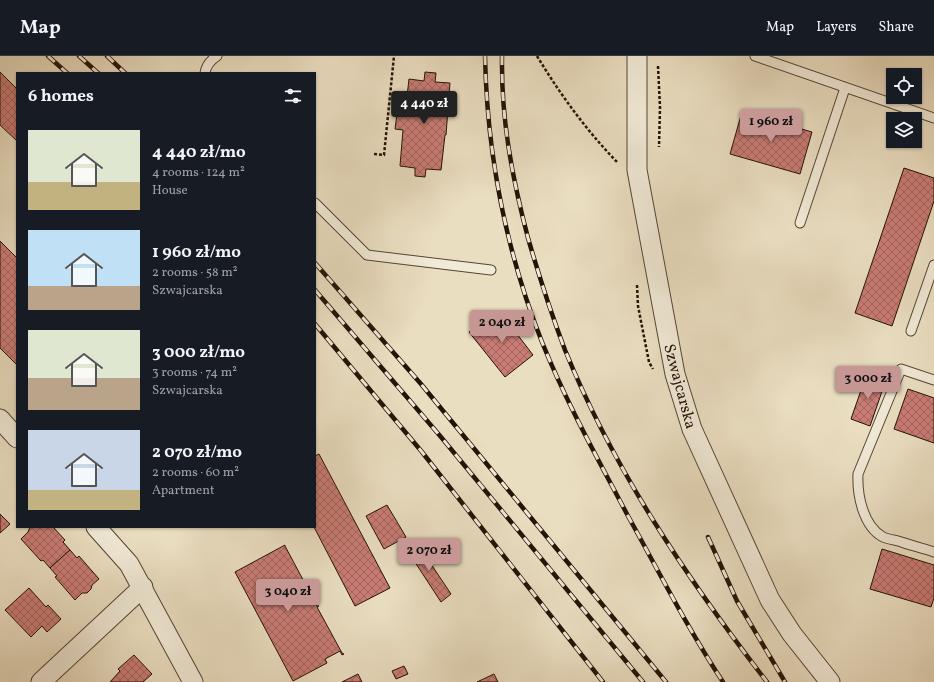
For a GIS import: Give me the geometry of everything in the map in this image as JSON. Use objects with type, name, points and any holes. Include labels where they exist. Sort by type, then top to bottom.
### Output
[{"type":"street","name":"Szwajcarska","points":[[637,56],[637,170],[675,374],[692,429],[770,600],[792,634],[830,682]]},
{"type":"street","points":[[0,419],[16,437]]},
{"type":"street","points":[[97,528],[129,564],[193,682]]},
{"type":"street","points":[[41,682],[142,587]]},
{"type":"lane","points":[[205,72],[211,61],[217,56]]},
{"type":"lane","points":[[755,56],[934,118]]},
{"type":"lane","points":[[800,223],[845,88]]},
{"type":"lane","points":[[316,204],[367,255],[491,270]]},
{"type":"lane","points":[[911,331],[934,265]]},
{"type":"lane","points":[[934,380],[901,369],[858,474],[858,487],[864,512],[875,531],[884,537],[934,552]]},
{"type":"path","points":[[374,154],[384,155],[394,56]]},
{"type":"path","points":[[537,56],[547,73],[584,125],[601,145],[639,181]]},
{"type":"path","points":[[657,63],[659,70],[660,107],[659,154]]},
{"type":"building","points":[[0,72],[16,88],[16,140],[0,125]]},
{"type":"building","points":[[425,72],[436,73],[435,82],[450,83],[446,135],[441,170],[426,169],[425,177],[415,176],[415,168],[400,166],[403,130],[395,129],[397,114],[405,114],[409,79],[424,81]]},
{"type":"building","points":[[742,112],[812,132],[800,174],[730,154]]},
{"type":"building","points":[[904,168],[934,178],[934,201],[892,326],[855,313]]},
{"type":"building","points":[[0,241],[16,257],[16,364],[0,348]]},
{"type":"building","points":[[501,313],[533,355],[505,377],[469,332],[482,321],[485,325]]},
{"type":"building","points":[[867,373],[886,380],[870,426],[851,419]]},
{"type":"building","points":[[908,389],[934,398],[934,443],[894,429]]},
{"type":"building","points":[[319,454],[390,588],[355,606],[315,528],[316,528],[316,456]]},
{"type":"building","points":[[387,505],[406,537],[384,549],[366,516]]},
{"type":"building","points":[[0,514],[10,524],[0,533]]},
{"type":"building","points":[[30,528],[54,528],[65,540],[63,542],[70,550],[50,568],[43,560],[41,561],[21,539],[28,532]]},
{"type":"building","points":[[417,543],[451,594],[441,602],[407,550]]},
{"type":"building","points":[[285,545],[317,606],[319,606],[317,607],[342,653],[344,654],[342,655],[340,651],[325,659],[327,663],[293,681],[235,572]]},
{"type":"building","points":[[882,549],[934,565],[934,598],[931,607],[870,589]]},
{"type":"building","points":[[70,550],[77,558],[79,556],[99,579],[92,585],[91,589],[87,593],[82,593],[75,600],[55,577],[57,576],[50,568]]},
{"type":"building","points":[[29,588],[46,607],[48,605],[61,619],[47,632],[42,626],[31,637],[5,610]]},
{"type":"building","points":[[134,655],[152,674],[143,682],[110,682],[120,671],[118,669]]},
{"type":"building","points":[[404,666],[408,674],[396,679],[392,671]]},
{"type":"building","points":[[358,674],[362,682],[342,682]]},
{"type":"building","points":[[494,674],[498,682],[477,682]]},
{"type":"railway","points":[[48,56],[66,72]]},
{"type":"railway","points":[[79,56],[97,72]]},
{"type":"railway","points":[[107,56],[124,72]]},
{"type":"railway","points":[[485,56],[494,166],[509,237],[529,308],[551,364],[594,452],[686,621],[723,682]]},
{"type":"railway","points":[[502,56],[503,102],[512,170],[536,266],[565,350],[606,438],[655,523],[709,604],[767,682]]},
{"type":"railway","points":[[316,264],[421,384],[666,682]]},
{"type":"railway","points":[[316,291],[441,437],[643,682]]},
{"type":"railway","points":[[316,325],[422,452],[603,682]]},
{"type":"railway","points":[[708,537],[737,601],[785,682]]}]
